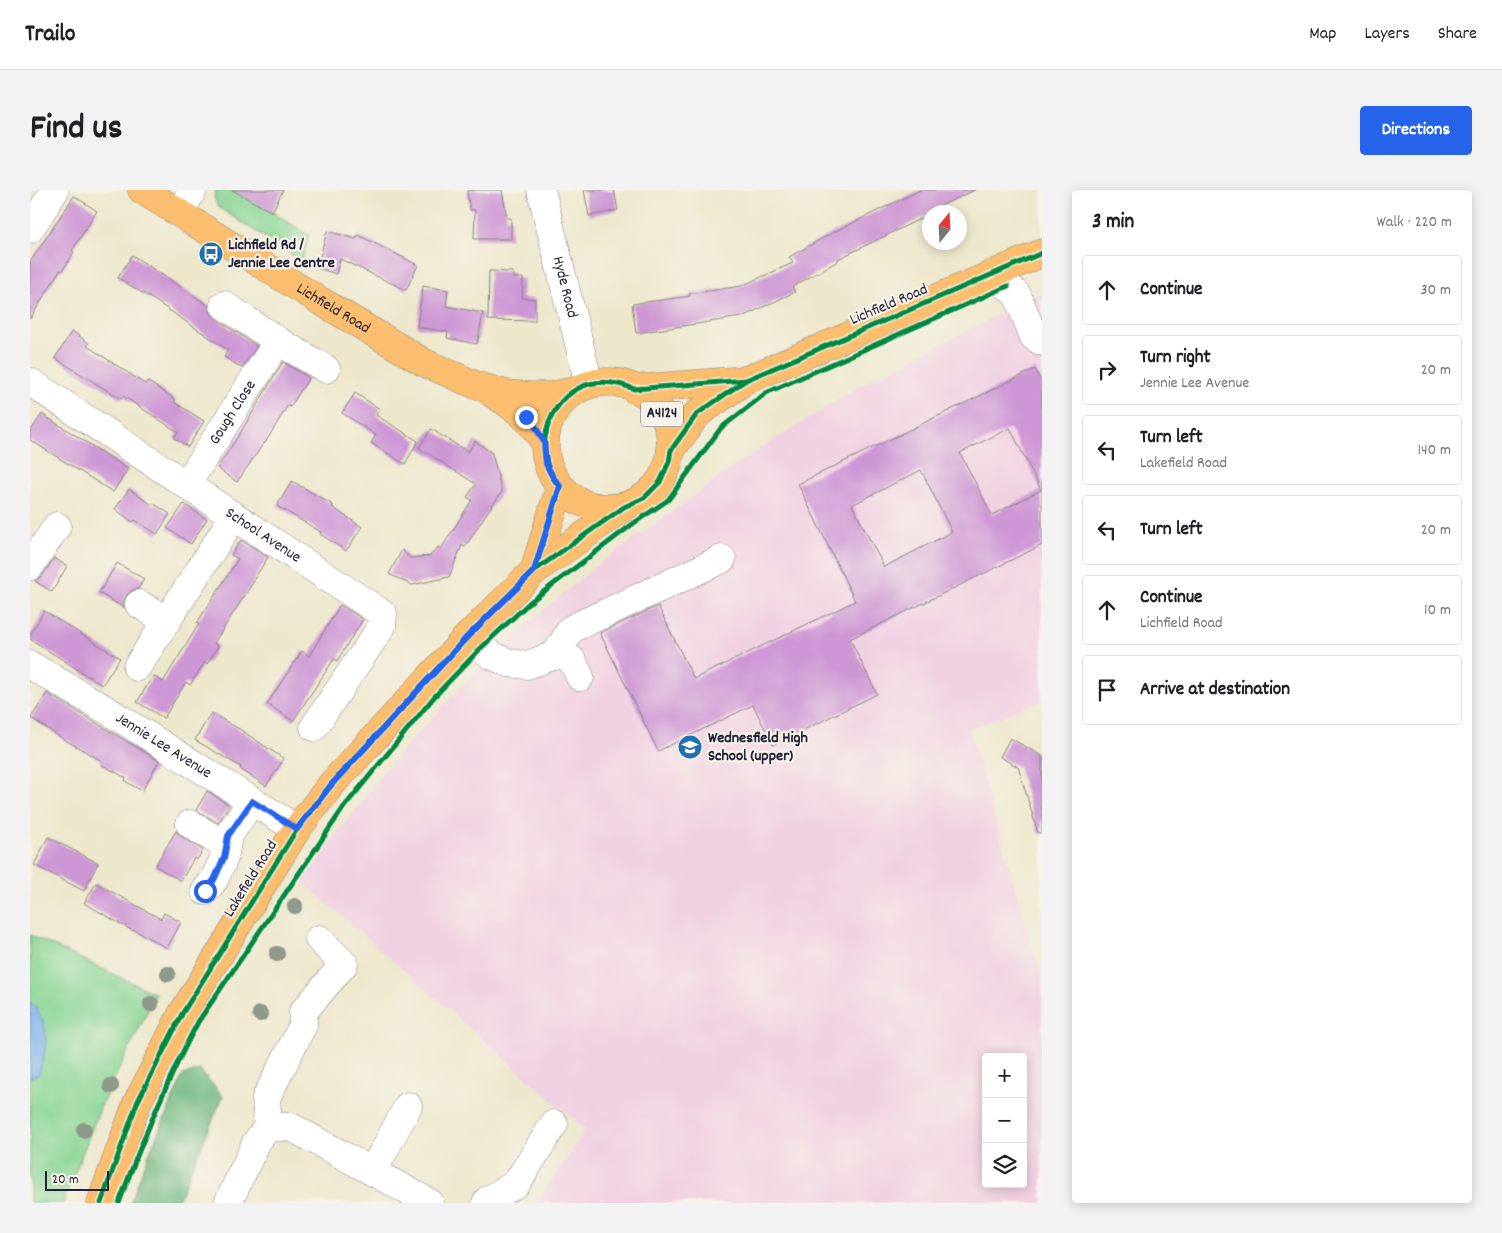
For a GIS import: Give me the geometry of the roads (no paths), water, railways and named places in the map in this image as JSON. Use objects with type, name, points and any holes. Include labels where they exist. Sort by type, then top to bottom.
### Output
[{"type":"main road","name":"Lichfield Road","points":[[142,190],[358,324],[416,358],[478,386],[520,412],[535,426],[544,442]]},
{"type":"main road","name":"Lichfield Road","points":[[671,450],[697,414],[746,380],[1042,253]]},
{"type":"main road","name":"Lichfield Road","points":[[634,389],[746,380]]},
{"type":"main road","name":"A4124","points":[[606,382],[621,384],[634,389],[652,401],[665,419],[671,450],[669,462],[660,482],[644,498],[624,507],[607,509],[574,497],[560,486],[553,477],[546,464],[544,442],[547,427],[553,412],[562,402],[582,388],[606,382]]},
{"type":"main road","name":"Lichfield Road","points":[[478,386],[506,394],[529,396],[551,396],[582,388]]},
{"type":"main road","name":"Lakefield Road","points":[[534,571],[560,486]]},
{"type":"main road","name":"Lakefield Road","points":[[101,1203],[137,1103],[182,1014],[297,829],[331,785],[467,637],[534,571],[624,507]]},
{"type":"street","points":[[179,213],[193,190]]},
{"type":"street","name":"Hyde Road","points":[[541,190],[582,388]]},
{"type":"street","points":[[30,229],[49,192]]},
{"type":"street","points":[[995,273],[1017,295],[1034,337],[1042,342]]},
{"type":"street","points":[[224,305],[278,341],[326,369]]},
{"type":"street","name":"Gough Close","points":[[187,484],[278,341]]},
{"type":"street","name":"School Avenue","points":[[30,382],[383,614],[382,626],[314,728]]},
{"type":"street","points":[[137,667],[234,516]]},
{"type":"street","points":[[30,566],[57,526]]},
{"type":"street","points":[[555,656],[570,629],[722,559]]},
{"type":"street","points":[[139,604],[167,621]]},
{"type":"street","points":[[467,637],[491,654],[509,663],[528,665],[561,654],[572,660],[580,676]]},
{"type":"street","name":"Jennie Lee Avenue","points":[[33,674],[297,829]]},
{"type":"street","points":[[205,891],[214,880],[224,858],[228,836],[252,801]]},
{"type":"street","points":[[190,824],[226,846]]},
{"type":"street","points":[[228,1203],[257,1141],[268,1127],[266,1098],[303,1025],[303,1012],[344,964],[319,939]]},
{"type":"street","points":[[379,1161],[408,1106]]},
{"type":"street","points":[[487,1202],[516,1184],[554,1124]]},
{"type":"street","points":[[268,1127],[291,1126],[379,1161],[430,1203]]},
{"type":"water","points":[[30,1001],[42,1018],[46,1045],[39,1074],[30,1078]]},
{"type":"place","name":"Lichfield Rd / Jennie Lee Centre","points":[[211,254]]},
{"type":"place","name":"Wednesfield High School (upper)","points":[[690,747]]}]
